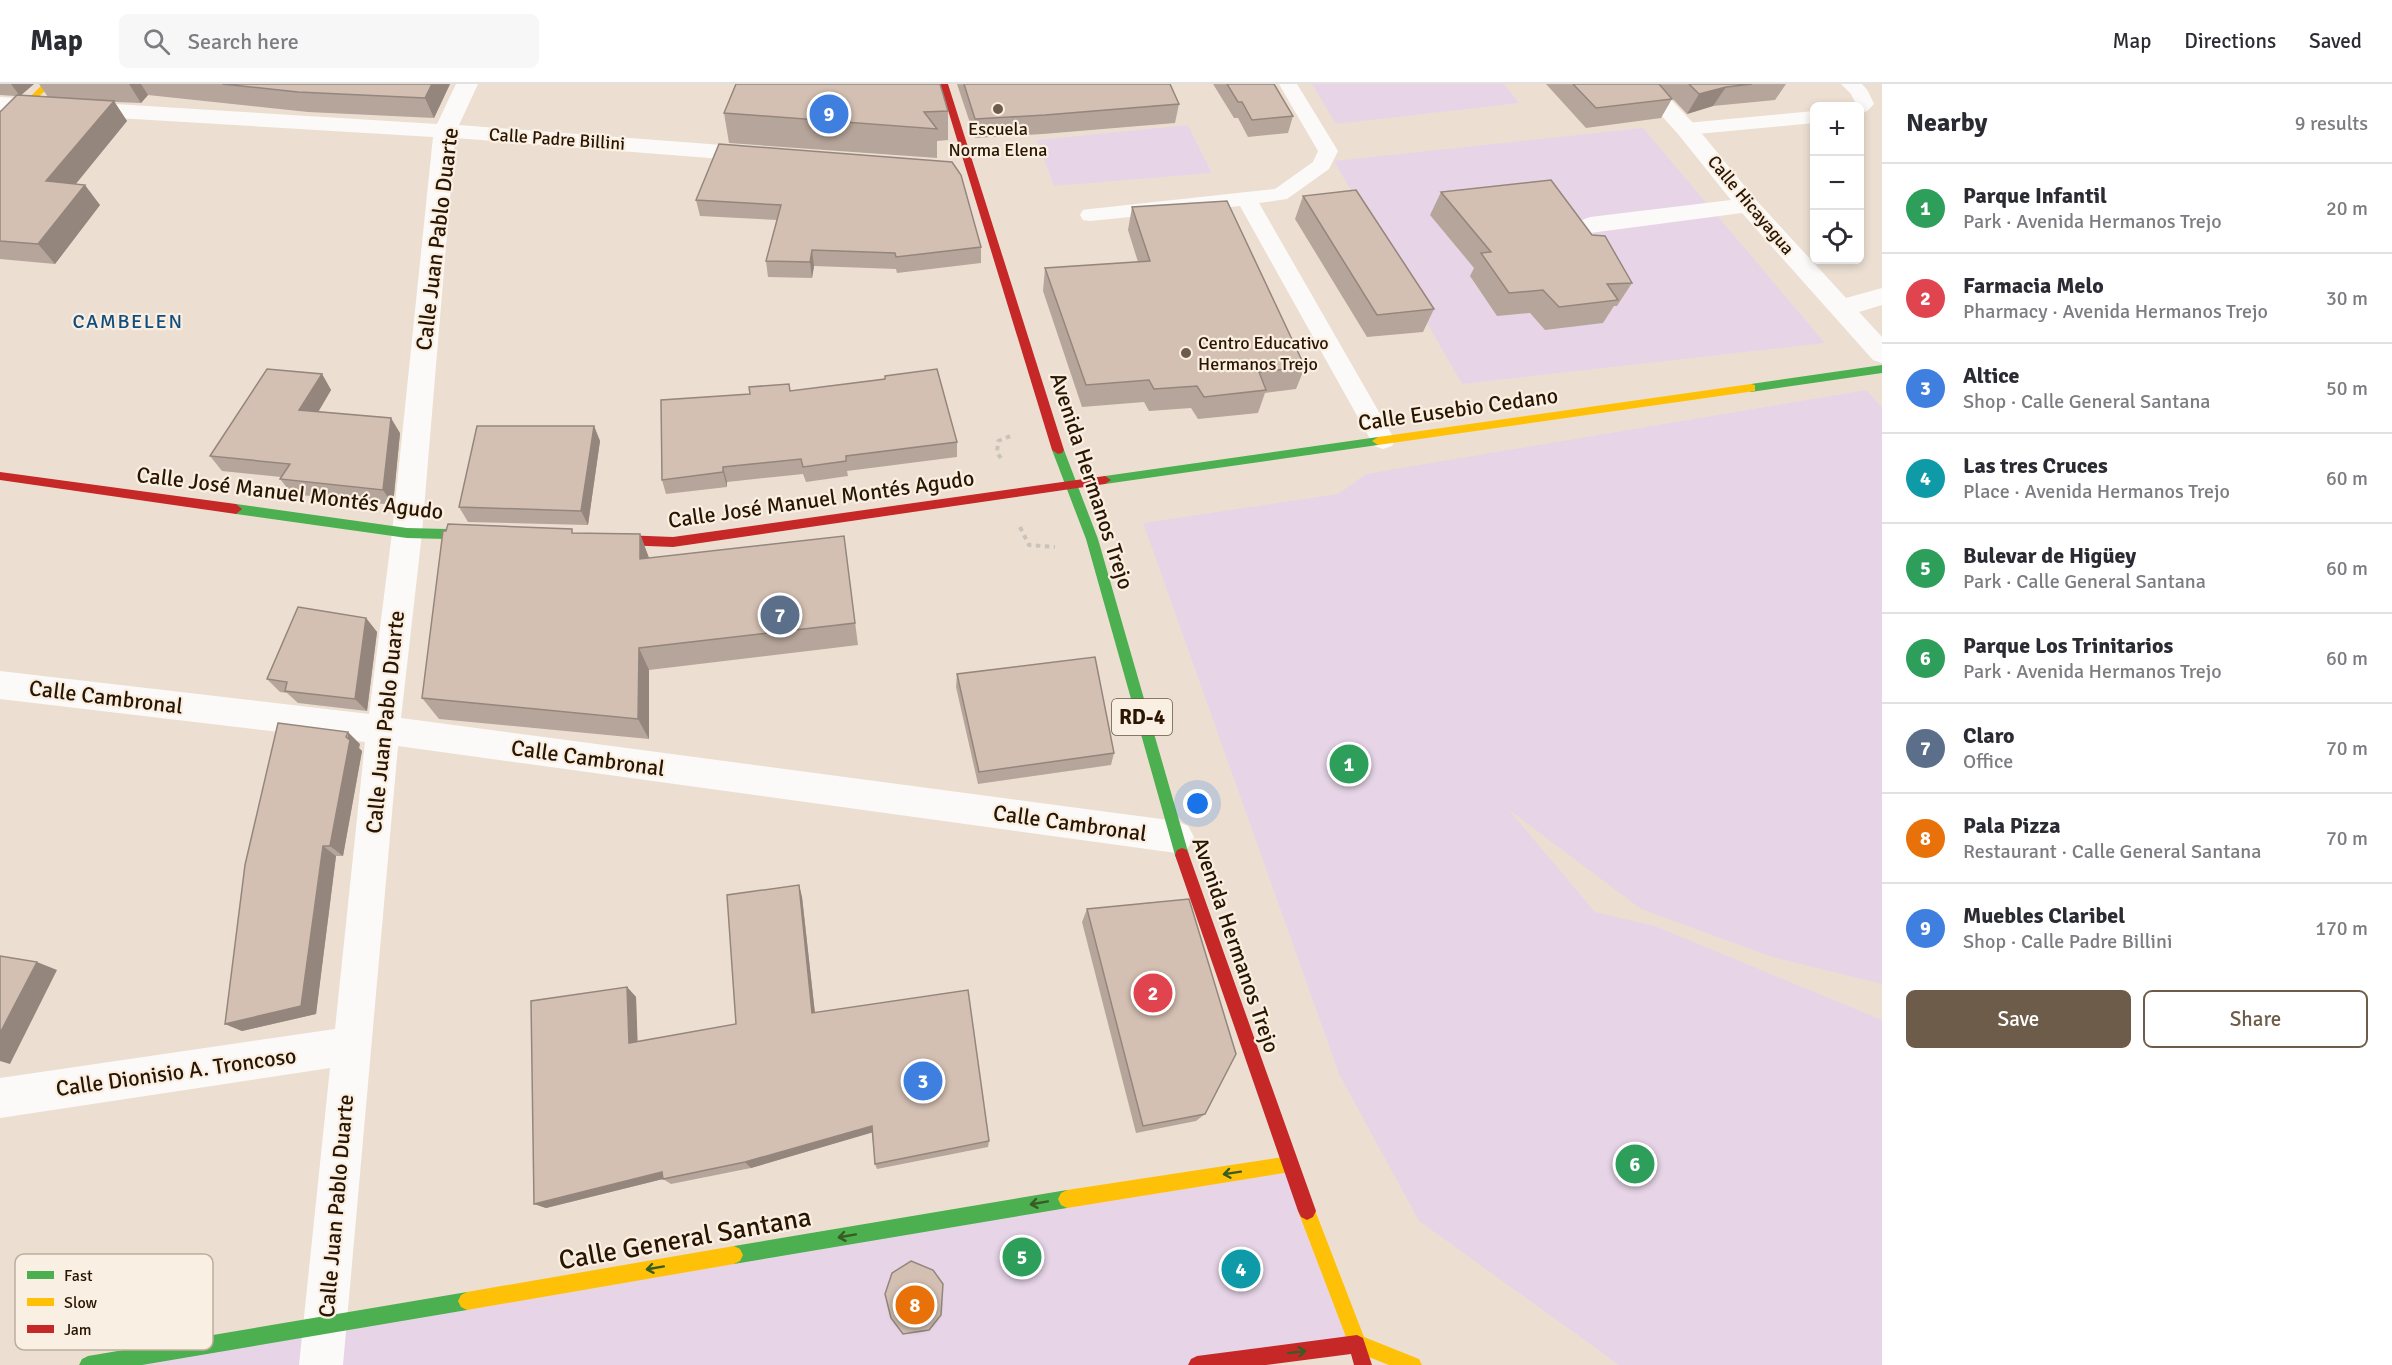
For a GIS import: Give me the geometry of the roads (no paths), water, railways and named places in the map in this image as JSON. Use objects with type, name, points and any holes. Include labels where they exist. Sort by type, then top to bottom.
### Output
[{"type":"main road","points":[[0,131],[48,84]]},
{"type":"main road","name":"Avenida Hermanos Trejo","points":[[944,84],[961,169],[1058,450],[1092,538],[1176,837],[1363,1365]]},
{"type":"main road","name":"Calle Eusebio Cedano","points":[[1040,491],[1882,369]]},
{"type":"main road","name":"Calle José Manuel Montés Agudo","points":[[0,476],[407,532],[500,536]]},
{"type":"main road","name":"Calle José Manuel Montés Agudo","points":[[581,538],[673,542],[1040,491]]},
{"type":"main road","name":"Calle General Santana","points":[[213,1343],[1113,1191],[1290,1164]]},
{"type":"main road","points":[[1197,1365],[1357,1344],[1413,1365]]},
{"type":"main road","name":"Calle General Santana","points":[[88,1365],[173,1350]]},
{"type":"street","name":"Calle Juan Pablo Duarte","points":[[321,1365],[383,730],[407,532],[445,131],[467,84]]},
{"type":"street","name":"Calle Hicayagua","points":[[1644,84],[1686,129],[1748,205],[1882,354]]},
{"type":"street","name":"Calle Padre Billini","points":[[0,104],[445,131],[777,156]]},
{"type":"street","points":[[1590,225],[1748,205]]},
{"type":"street","points":[[1841,309],[1882,296]]},
{"type":"street","name":"Calle Cambronal","points":[[0,685],[383,730],[1176,837]]},
{"type":"street","name":"Calle Dionisio A. Troncoso","points":[[0,1098],[351,1046]]},
{"type":"lane","points":[[1090,216],[1280,195],[1322,165],[1328,151],[1288,84]]},
{"type":"lane","points":[[1850,84],[1858,91],[1864,102]]},
{"type":"lane","points":[[1686,129],[1810,117]]},
{"type":"lane","points":[[1246,199],[1383,440]]},
{"type":"place","name":"Escuela Norma Elena","points":[[998,109]]},
{"type":"place","name":"Muebles Claribel","points":[[829,114]]},
{"type":"place","name":"Centro Educativo Hermanos Trejo","points":[[1186,353]]},
{"type":"place","name":"Claro","points":[[780,615]]},
{"type":"place","name":"Parque Infantil","points":[[1349,764]]},
{"type":"place","name":"Farmacia Melo","points":[[1153,993]]},
{"type":"place","name":"Altice","points":[[923,1081]]},
{"type":"place","name":"Parque Los Trinitarios","points":[[1635,1164]]},
{"type":"place","name":"Bulevar de Higüey","points":[[1022,1257]]},
{"type":"place","name":"Las tres Cruces","points":[[1241,1269]]},
{"type":"place","name":"Pala Pizza","points":[[915,1305]]},
{"type":"district","name":"CAMBELEN","points":[[128,321]]}]
